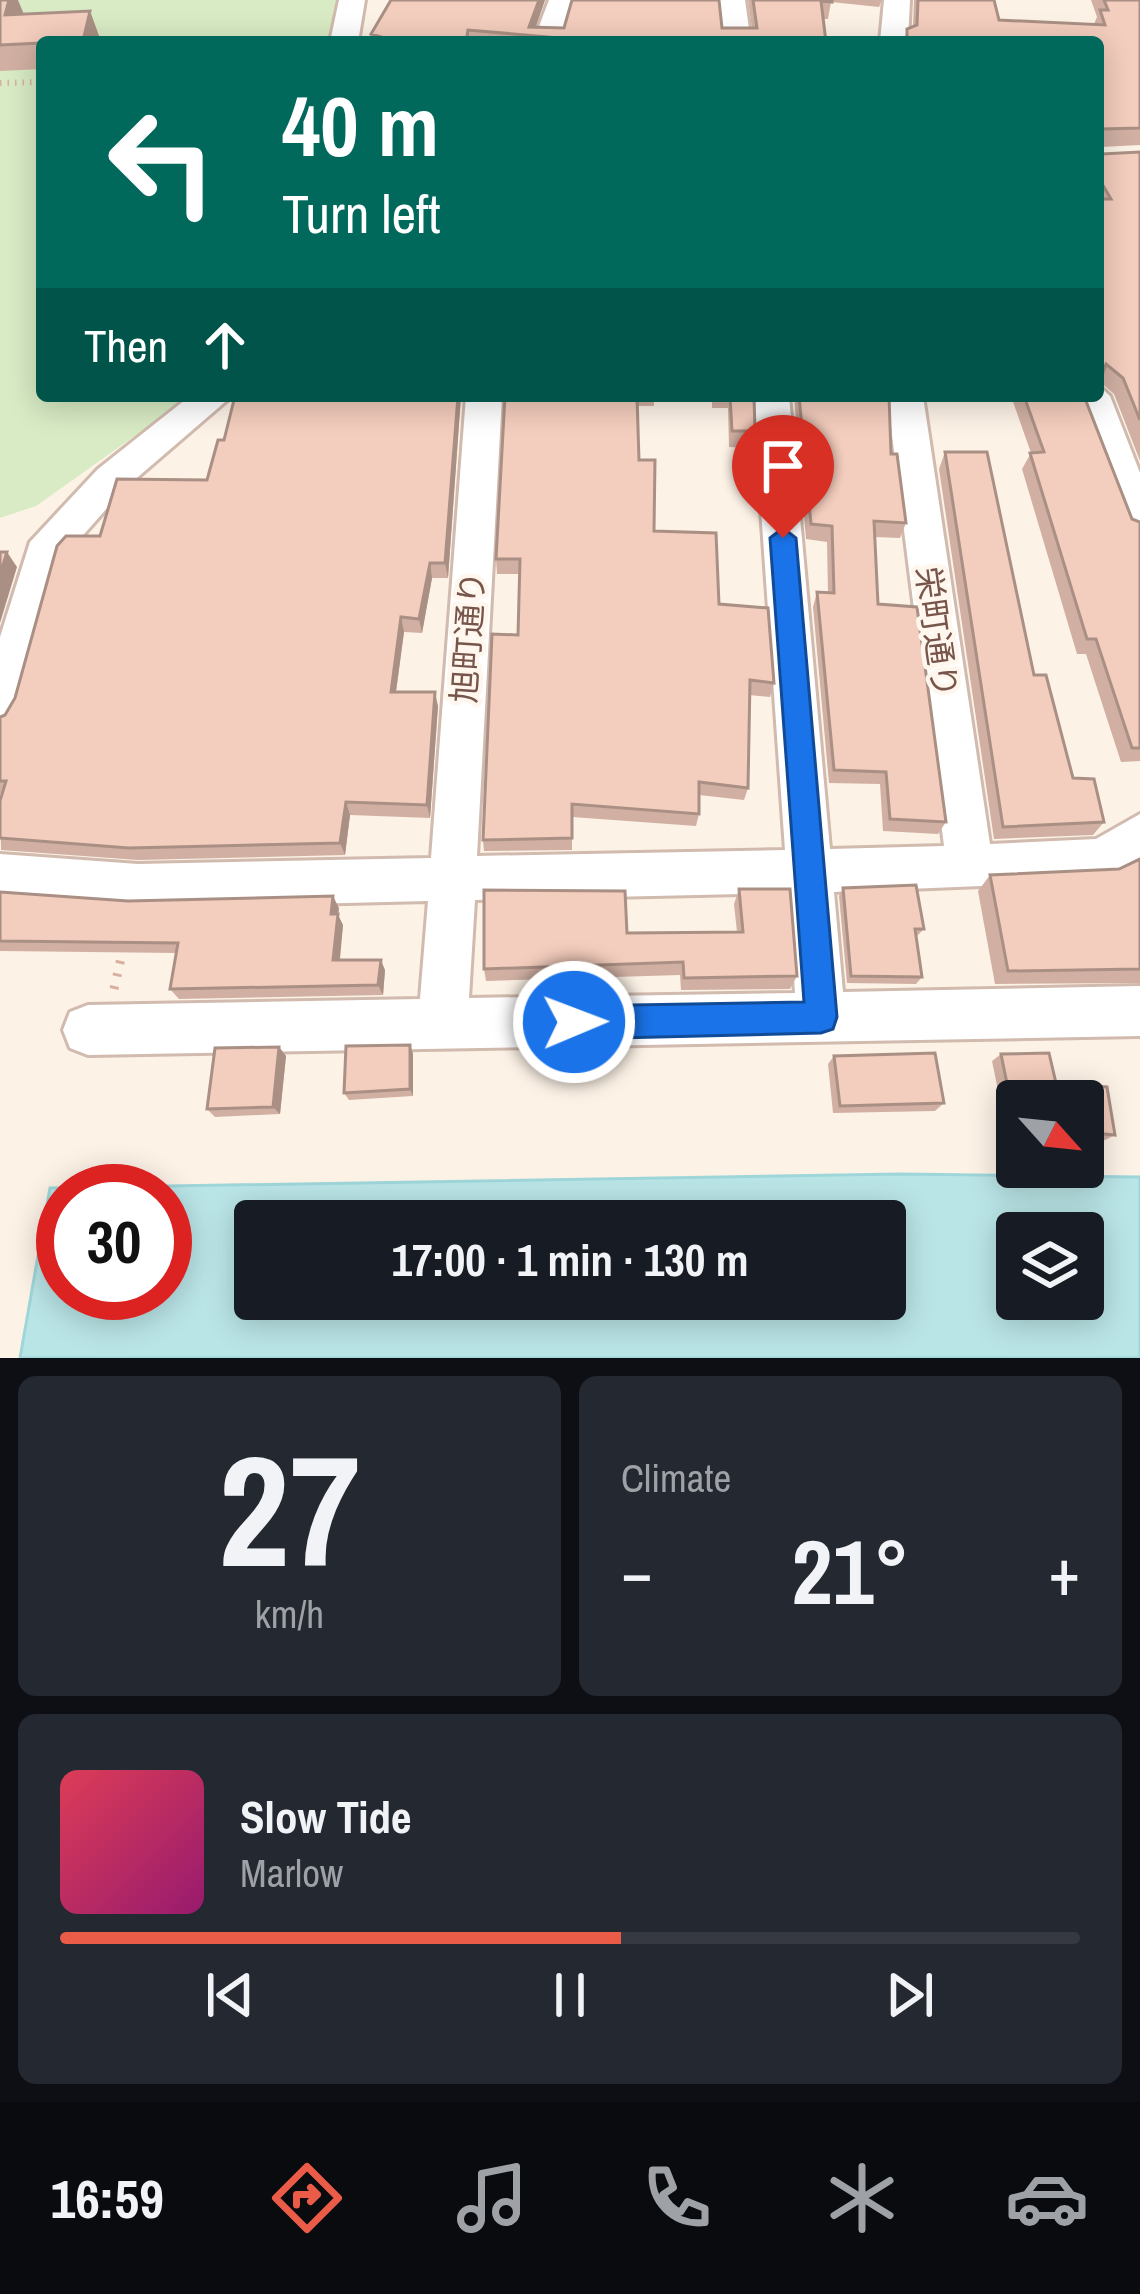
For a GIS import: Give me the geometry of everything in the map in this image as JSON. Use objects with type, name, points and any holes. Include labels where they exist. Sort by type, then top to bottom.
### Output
[{"type":"street","points":[[345,36],[352,0]]},
{"type":"street","points":[[549,36],[562,0]]},
{"type":"street","points":[[732,0],[736,36]]},
{"type":"street","points":[[895,36],[897,0]]},
{"type":"street","points":[[0,711],[44,553],[111,479],[207,402]]},
{"type":"street","name":"旭町通り","points":[[443,1025],[484,402]]},
{"type":"street","points":[[772,402],[821,1017]]},
{"type":"street","name":"栄町通り","points":[[906,402],[970,867]]},
{"type":"street","points":[[1094,402],[1140,522]]},
{"type":"street","points":[[0,876],[138,886],[970,867],[1103,860],[1140,836]]},
{"type":"street","points":[[96,1030],[1140,1011]]},
{"type":"path","points":[[0,83],[36,82]]},
{"type":"path","points":[[96,1030],[138,886]]},
{"type":"green space","points":[[0,0],[343,0],[338,36],[36,36],[36,402],[183,402],[36,506],[0,518]]},
{"type":"water","points":[[901,1174],[996,1175],[996,1188],[1104,1188],[1104,1177],[1140,1177],[1140,1358],[20,1358],[36,1267],[36,1320],[192,1320],[192,1186]]},
{"type":"building","points":[[0,0],[9,0],[5,15],[90,11],[84,36],[36,36],[36,43],[0,45]]},
{"type":"building","points":[[391,0],[539,0],[529,27],[564,28],[572,0],[719,0],[722,28],[757,28],[753,0],[832,0],[821,1],[825,36],[537,36],[468,30],[467,36],[371,34]]},
{"type":"building","points":[[918,0],[994,0],[999,20],[1105,25],[1100,10],[1108,10],[1104,0],[1140,0],[1140,128],[1104,129],[1104,36],[907,36],[907,29],[917,25]]},
{"type":"building","points":[[1140,152],[1140,420],[1123,378],[1106,364],[1104,370],[1104,199],[1111,199],[1104,187],[1104,154]]},
{"type":"building","points":[[234,402],[458,402],[445,563],[430,563],[419,619],[401,617],[391,692],[435,692],[427,805],[346,802],[340,843],[129,848],[0,838],[0,801],[6,781],[0,781],[0,717],[15,698],[57,546],[66,536],[100,536],[117,479],[207,480],[218,440],[224,440]]},
{"type":"building","points":[[505,402],[637,402],[639,460],[655,460],[654,531],[716,533],[719,604],[768,608],[774,683],[750,680],[748,788],[699,782],[699,814],[572,804],[572,838],[483,840],[492,634],[518,635],[520,559],[496,559]]},
{"type":"building","points":[[730,402],[754,402],[755,431],[732,431]]},
{"type":"building","points":[[800,402],[889,402],[891,454],[897,454],[906,523],[874,521],[878,604],[917,607],[946,822],[890,819],[886,772],[834,770],[817,592],[834,593],[832,526],[811,524]]},
{"type":"building","points":[[1026,402],[1086,402],[1132,519],[1140,522],[1140,748],[1132,748],[1096,639],[1087,639],[1030,453],[1044,452]]},
{"type":"building","points":[[945,452],[987,452],[1034,675],[1046,675],[1073,778],[1094,779],[1104,822],[1003,827]]},
{"type":"building","points":[[1140,859],[1140,969],[1008,971],[990,875],[1119,869]]},
{"type":"building","points":[[916,885],[924,929],[915,929],[922,977],[851,976],[843,888]]},
{"type":"building","points":[[739,889],[790,889],[797,976],[684,978],[683,962],[484,969],[484,890],[625,891],[627,933],[743,932]]},
{"type":"building","points":[[0,892],[128,901],[333,896],[331,914],[338,914],[333,960],[381,960],[378,985],[170,989],[178,943],[0,941]]},
{"type":"building","points":[[410,1045],[410,1089],[344,1093],[346,1046]]},
{"type":"building","points":[[279,1047],[273,1107],[207,1109],[215,1048]]},
{"type":"building","points":[[935,1053],[944,1103],[840,1106],[834,1056]]},
{"type":"building","points":[[1049,1053],[1055,1080],[1006,1080],[1001,1054]]},
{"type":"building","points":[[1104,1087],[1107,1087],[1115,1135],[1104,1134]]},
{"type":"route","points":[[574,1022],[821,1017],[783,538]]}]
